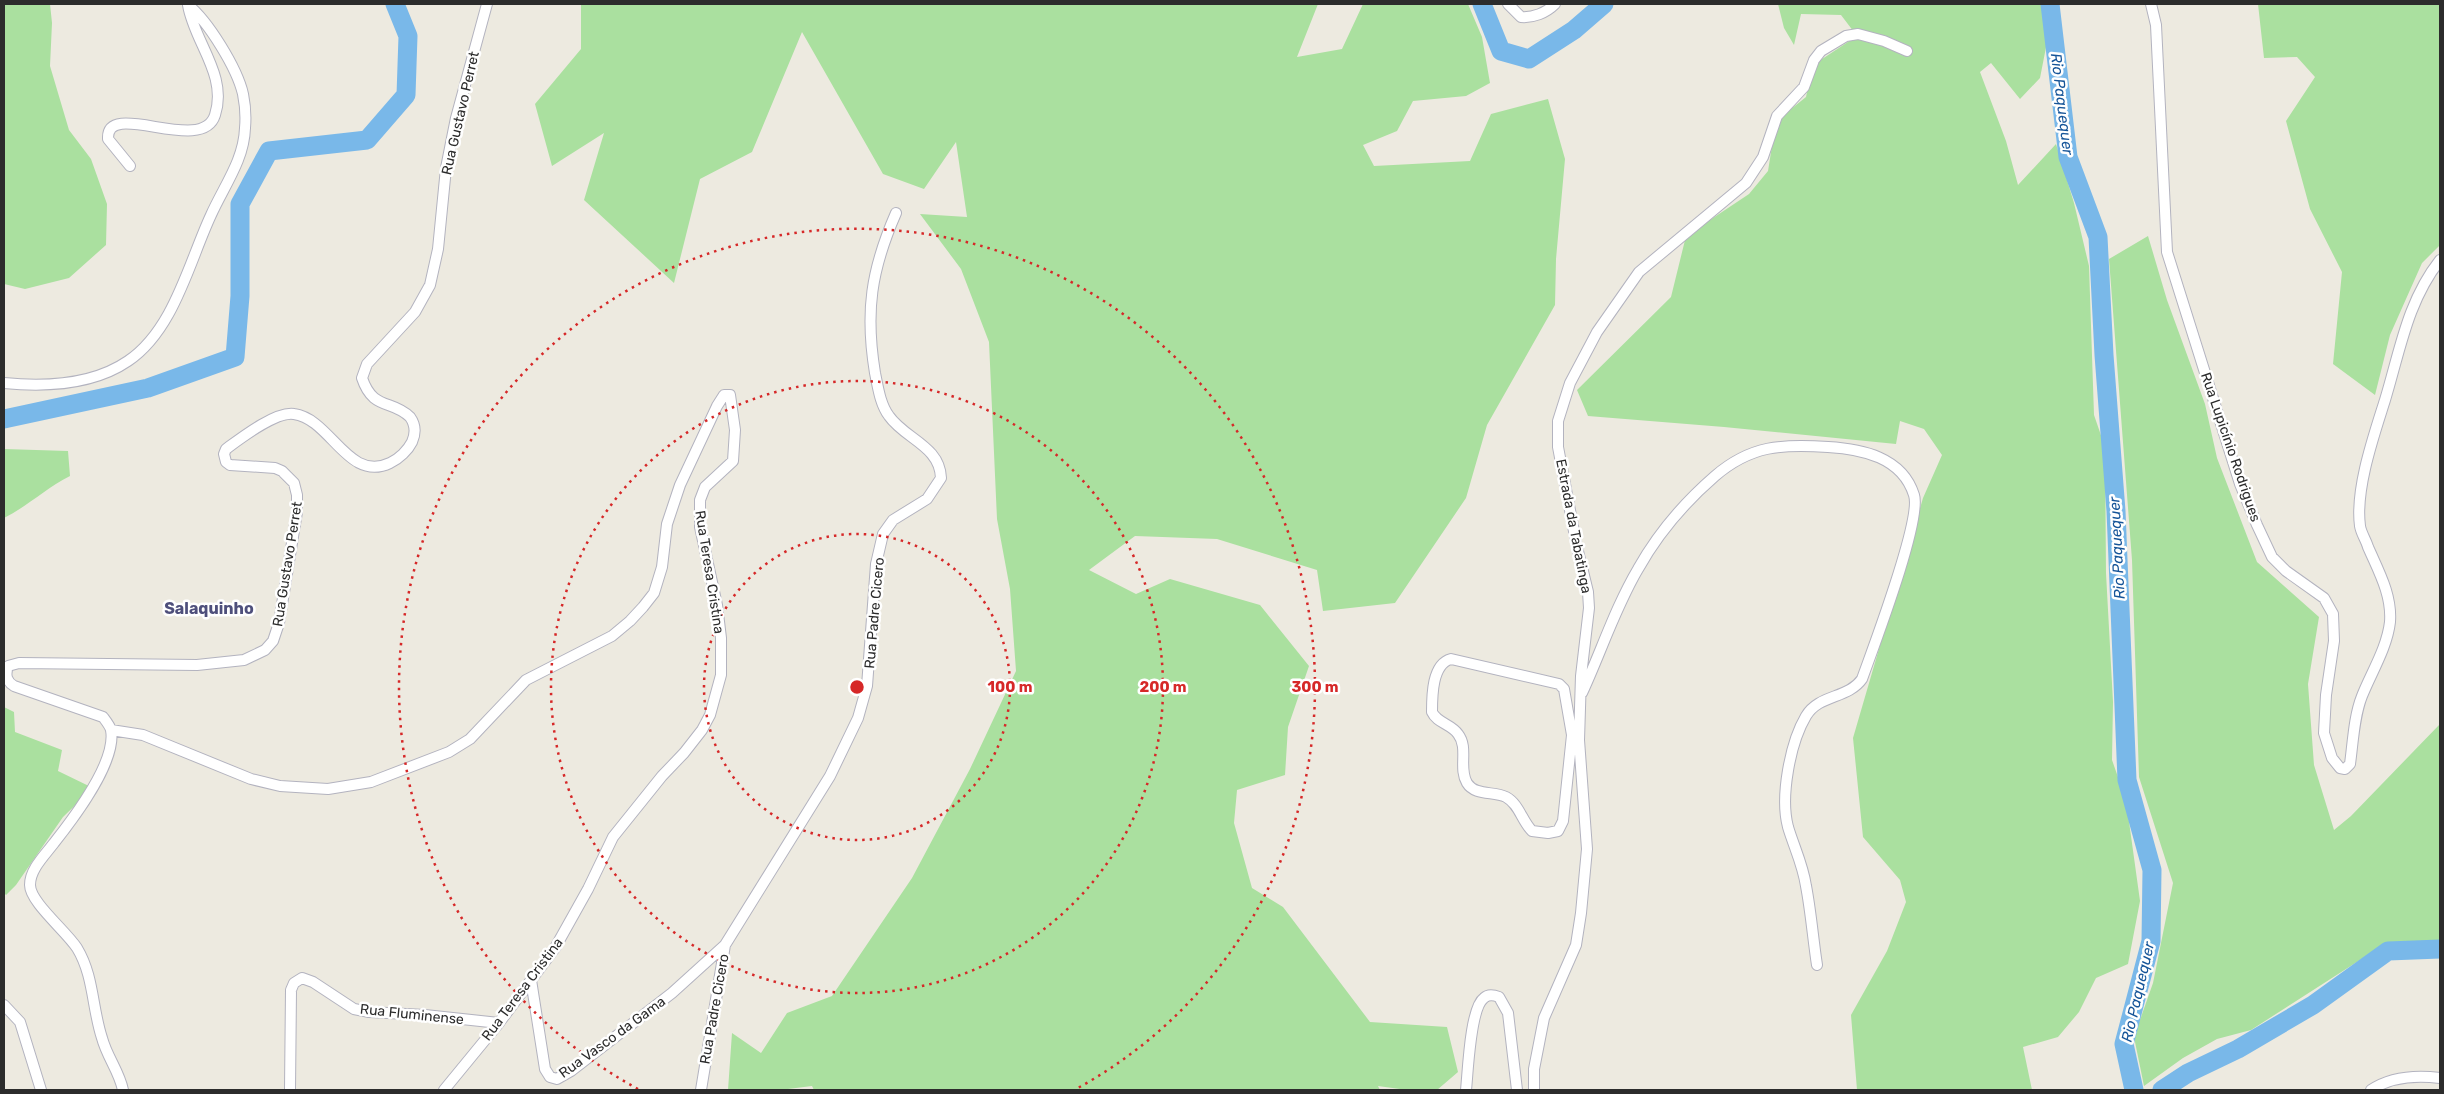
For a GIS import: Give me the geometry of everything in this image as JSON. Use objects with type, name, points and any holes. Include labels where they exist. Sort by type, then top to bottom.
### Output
[{"type":"street","points":[[130,166],[108,139],[108,133],[114,126],[135,124],[189,131],[202,129],[213,119],[217,102],[214,77],[210,60],[188,4]]},
{"type":"street","points":[[4,383],[58,383],[94,378],[128,361],[149,340],[166,317],[184,281],[211,214],[240,157],[245,126],[243,94],[236,76],[203,21],[188,4]]},
{"type":"street","name":"Rua Gustavo Perret","points":[[111,730],[103,717],[14,686],[8,681],[6,672],[8,666],[19,663],[197,665],[230,663],[244,660],[265,650],[273,641],[279,624],[298,512],[297,495],[294,483],[282,471],[275,468],[230,465],[224,456],[226,449],[273,419],[294,414],[316,424],[352,458],[365,466],[384,466],[396,460],[412,442],[415,430],[410,417],[381,404],[370,395],[362,378],[367,364],[415,312],[430,285],[438,250],[446,168],[456,118],[487,4]]},
{"type":"street","points":[[1508,4],[1520,17],[1530,18],[1542,13],[1555,4]]},
{"type":"street","name":"Rua Lupicínio Rodrigues","points":[[2151,4],[2156,25],[2168,252],[2240,484],[2257,525],[2272,557],[2286,571],[2324,598],[2333,614],[2334,641],[2326,695],[2324,733],[2332,758],[2340,768],[2345,768],[2350,764],[2361,699],[2384,647],[2390,623],[2390,596],[2360,527],[2359,506],[2371,444],[2386,398],[2398,348],[2413,306],[2427,277],[2440,260]]},
{"type":"street","name":"Estrada da Tabatinga","points":[[1534,1090],[1534,1069],[1544,1018],[1576,945],[1581,913],[1586,849],[1576,735],[1588,592],[1577,547],[1558,447],[1558,421],[1570,383],[1598,332],[1639,272],[1746,183],[1763,157],[1773,122],[1781,109],[1804,87],[1814,60],[1821,51],[1846,36],[1858,34],[1884,41],[1907,51]]},
{"type":"street","name":"Rua Padre Cicero","points":[[701,1090],[726,945],[830,776],[858,718],[867,686],[876,564],[883,534],[893,520],[927,499],[941,478],[938,461],[931,452],[897,425],[884,408],[870,344],[869,316],[875,276],[882,249],[896,213]]},
{"type":"street","name":"Rua Teresa Cristina","points":[[111,730],[143,735],[251,779],[280,786],[328,789],[371,782],[449,752],[470,739],[526,680],[612,636],[630,622],[654,593],[659,575],[667,524],[680,485],[717,406],[724,395],[728,394],[732,400],[734,422],[733,461],[705,488],[700,500],[700,527],[717,605],[721,638],[721,675],[714,702],[702,730],[621,826],[555,948],[499,1023],[444,1090]]},
{"type":"street","points":[[1580,696],[1623,597],[1652,547],[1689,502],[1715,476],[1735,462],[1758,450],[1777,446],[1856,449],[1875,455],[1904,477],[1914,497],[1915,510],[1905,550],[1862,679],[1849,691],[1814,706],[1805,717],[1789,767],[1784,798],[1785,812],[1806,885],[1817,965]]},
{"type":"street","points":[[1457,660],[1561,685],[1566,692],[1576,735],[1562,825],[1558,830],[1551,833],[1532,831],[1510,800],[1498,794],[1474,790],[1464,778],[1463,745],[1459,735],[1436,718],[1432,712],[1439,668],[1445,661],[1457,660]]},
{"type":"street","points":[[111,730],[106,762],[70,822],[36,868],[30,884],[34,899],[66,933],[77,948],[86,966],[101,1036],[107,1054],[131,1090]]},
{"type":"street","name":"Rua Vasco da Gama","points":[[531,980],[545,1069],[550,1077],[557,1079],[571,1071],[672,993],[726,945]]},
{"type":"street","name":"Rua Fluminense","points":[[290,1090],[291,990],[294,983],[302,978],[313,982],[342,1002],[361,1010],[388,1015],[425,1015],[499,1023]]},
{"type":"street","points":[[1466,1090],[1469,1045],[1474,1021],[1481,1001],[1485,997],[1493,995],[1499,996],[1508,1013],[1517,1090]]},
{"type":"street","points":[[4,1005],[20,1022],[41,1090]]},
{"type":"street","points":[[120,1075],[123,1090]]},
{"type":"street","points":[[2371,1090],[2394,1079],[2417,1076],[2440,1078]]},
{"type":"green space","points":[[4,4],[50,4],[52,23],[50,66],[69,130],[91,159],[107,204],[106,245],[69,278],[25,289],[4,284]]},
{"type":"green space","points":[[581,4],[1318,4],[1297,57],[1342,49],[1363,4],[1468,4],[1482,37],[1490,83],[1466,96],[1413,101],[1397,131],[1363,145],[1374,166],[1470,161],[1491,114],[1548,99],[1565,159],[1556,259],[1555,305],[1487,425],[1466,498],[1395,603],[1323,611],[1317,570],[1217,539],[1135,536],[1089,570],[1136,594],[1170,579],[1260,605],[1309,666],[1288,727],[1285,775],[1237,790],[1234,823],[1252,888],[1283,907],[1370,1022],[1447,1027],[1458,1072],[1437,1090],[1407,1090],[1378,1086],[1380,1090],[814,1090],[812,1086],[780,1090],[728,1090],[732,1033],[761,1053],[787,1013],[832,996],[912,878],[970,769],[1016,671],[1010,589],[997,519],[989,342],[961,269],[920,214],[967,217],[956,142],[924,189],[883,174],[802,32],[752,152],[700,179],[674,283],[584,200],[604,133],[552,166],[535,104],[581,49]]},
{"type":"green space","points":[[1778,4],[2042,4],[2049,32],[2040,78],[2020,99],[1991,63],[1980,72],[2006,141],[2018,185],[2056,144],[2074,203],[2089,266],[2094,415],[2105,447],[2106,573],[2113,702],[2112,760],[2126,800],[2140,901],[2128,964],[2096,978],[2079,1012],[2058,1037],[2023,1047],[2032,1090],[1857,1090],[1851,1015],[1887,951],[1906,902],[1900,880],[1863,837],[1853,738],[1923,498],[1942,455],[1924,429],[1900,421],[1896,444],[1588,416],[1577,390],[1671,297],[1686,236],[1749,194],[1768,171],[1776,121],[1806,97],[1813,65],[1857,36],[1841,15],[1801,14],[1794,45],[1784,28]]},
{"type":"green space","points":[[2258,4],[2440,4],[2440,245],[2422,263],[2390,335],[2375,395],[2333,364],[2342,272],[2310,209],[2286,121],[2315,77],[2297,57],[2264,58]]},
{"type":"green space","points":[[2148,236],[2167,300],[2205,404],[2217,458],[2257,562],[2319,617],[2308,684],[2314,765],[2334,830],[2351,816],[2440,724],[2440,942],[2385,944],[2251,1030],[2217,1039],[2183,1058],[2144,1086],[2134,1037],[2153,983],[2173,883],[2139,777],[2132,560],[2109,259]]},
{"type":"green space","points":[[4,449],[68,451],[70,476],[4,518]]},
{"type":"green space","points":[[4,707],[14,712],[15,732],[62,750],[58,771],[93,788],[63,817],[16,885],[6,895],[4,893]]},
{"type":"waterway","points":[[4,419],[148,388],[235,357],[240,296],[240,204],[269,151],[367,140],[406,95],[408,36],[395,4]]},
{"type":"waterway","name":"Rio Paquequer","points":[[1482,4],[1501,51],[1529,59],[1574,30],[1604,4]]},
{"type":"waterway","name":"Rio Paquequer","points":[[2050,4],[2068,157],[2098,237],[2104,355],[2116,511],[2127,780],[2152,870],[2151,941],[2124,1044],[2134,1090]]},
{"type":"waterway","name":"Rio Paquequer","points":[[2162,1090],[2188,1073],[2238,1049],[2313,1005],[2388,951],[2440,949]]},
{"type":"district","name":"Salaquinho","points":[[209,608]]}]
